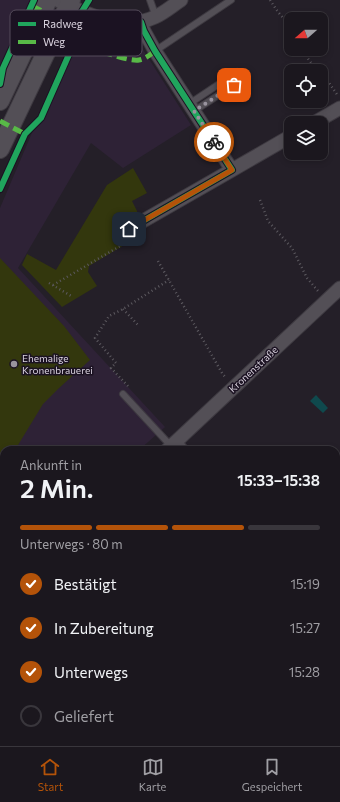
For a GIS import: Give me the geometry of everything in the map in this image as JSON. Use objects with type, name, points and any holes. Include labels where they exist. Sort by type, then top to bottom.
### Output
[{"type":"main road","points":[[43,10],[48,0]]},
{"type":"main road","points":[[0,101],[21,56]]},
{"type":"main road","points":[[1,144],[41,56]]},
{"type":"street","points":[[142,21],[156,17],[181,0]]},
{"type":"street","points":[[66,2],[86,10]]},
{"type":"street","points":[[142,26],[155,51],[232,170]]},
{"type":"street","points":[[322,116],[339,102]]},
{"type":"street","points":[[131,234],[232,170],[284,140]]},
{"type":"street","name":"Kronenstraße","points":[[175,446],[234,386],[340,288]]},
{"type":"lane","points":[[150,0],[156,17]]},
{"type":"lane","points":[[155,51],[231,0]]},
{"type":"lane","points":[[192,108],[237,72]]},
{"type":"lane","points":[[192,108],[234,85]]},
{"type":"lane","points":[[123,394],[175,446]]},
{"type":"path","points":[[270,0],[284,18]]},
{"type":"path","points":[[306,56],[314,68],[317,65],[339,102]]},
{"type":"path","points":[[260,200],[268,221],[292,248],[307,278],[327,300]]},
{"type":"path","points":[[53,285],[131,234]]},
{"type":"path","points":[[158,261],[222,372],[234,386]]},
{"type":"path","points":[[133,391],[111,368],[116,363],[95,338],[109,316],[123,310],[169,280]]},
{"type":"path","points":[[49,283],[73,297]]},
{"type":"path","points":[[123,310],[138,325]]},
{"type":"shaded area","points":[[0,0],[43,0],[38,10],[10,10],[10,56],[15,56],[0,87]]},
{"type":"shaded area","points":[[142,48],[191,125],[123,168],[91,143],[18,268],[165,427],[144,446],[0,446],[0,208],[65,56],[142,56]]},
{"type":"green space","points":[[133,168],[147,193],[132,201],[137,211],[137,216],[121,225],[129,242],[89,266],[88,272],[97,286],[62,307],[22,265],[27,254],[56,270],[107,185]]},
{"type":"green space","name":"Ehemalige Kronenbrauerei","points":[[0,258],[64,326],[90,360],[43,404],[17,446],[0,446]]},
{"type":"water","points":[[316,395],[328,408],[323,413],[310,401]]},
{"type":"marked path","points":[[32,6],[40,10]]},
{"type":"marked path","points":[[117,56],[126,59],[139,60],[155,51]]},
{"type":"marked path","points":[[0,121],[25,134]]},
{"type":"cycle path","points":[[29,10],[34,0]]},
{"type":"cycle path","points":[[83,10],[89,0]]},
{"type":"cycle path","points":[[129,229],[232,170],[155,51],[142,25]]},
{"type":"cycle path","points":[[0,84],[3,68],[10,53]]},
{"type":"cycle path","points":[[0,189],[25,134],[41,118],[68,56]]},
{"type":"way so far","points":[[214,142],[194,111],[234,85]]},
{"type":"place","name":"Ehemalige Kronenbrauerei","points":[[14,364]]},
{"type":"route","points":[[129,229],[232,170],[214,142]]}]
